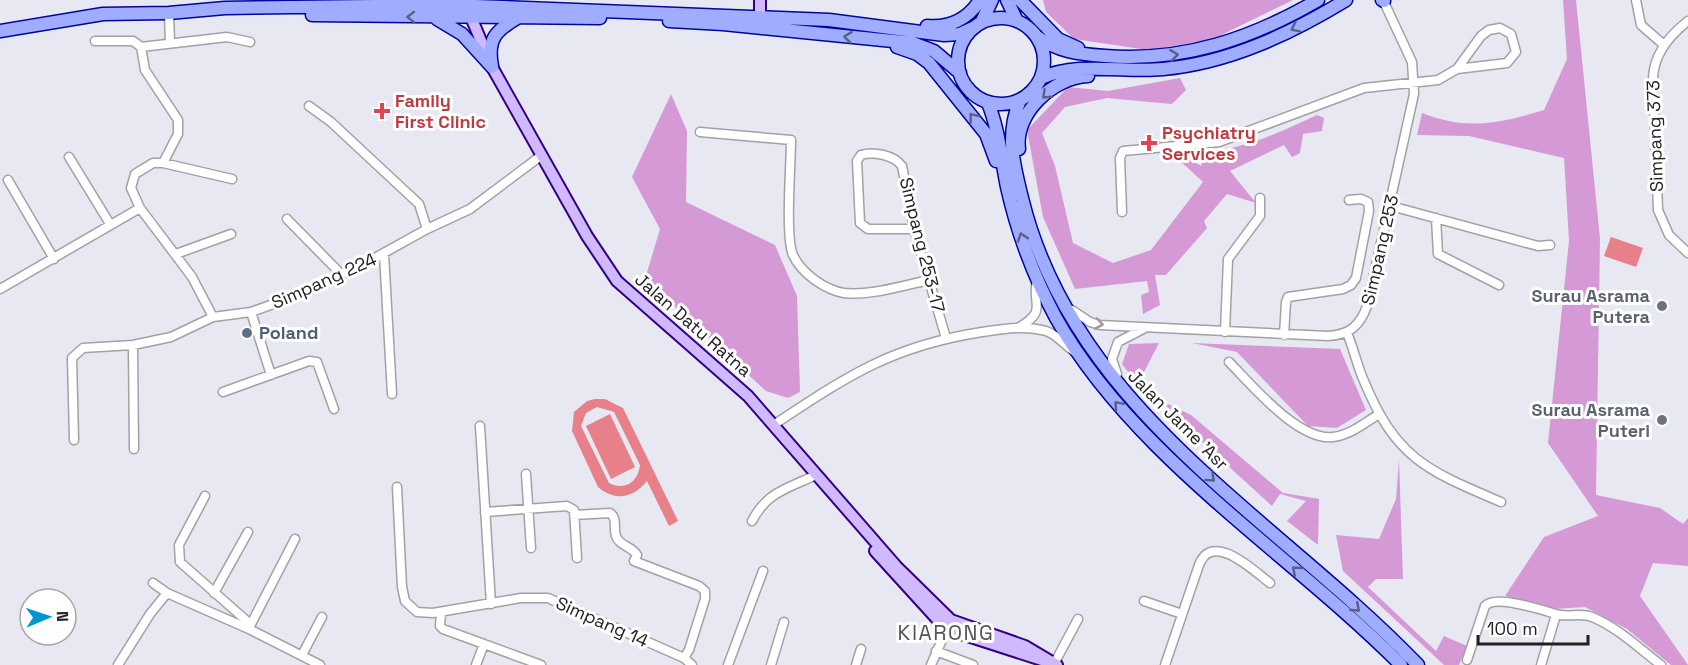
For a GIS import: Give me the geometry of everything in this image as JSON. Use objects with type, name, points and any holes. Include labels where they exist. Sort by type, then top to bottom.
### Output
[{"type":"main road","points":[[391,6],[433,0]]},
{"type":"main road","points":[[492,0],[518,12],[760,16],[875,26],[944,35],[960,34],[999,18],[1017,21]]},
{"type":"main road","points":[[760,0],[760,16]]},
{"type":"main road","points":[[875,26],[896,23],[947,26],[968,15],[980,0]]},
{"type":"main road","points":[[992,0],[978,25],[960,48],[960,72],[967,88],[988,103],[1004,105],[1020,100],[1033,91],[1041,78],[1044,61],[1036,36]]},
{"type":"main road","points":[[1007,0],[1017,21],[1051,47],[1063,51],[1133,58],[1209,49],[1259,30],[1318,0]]},
{"type":"main road","points":[[1020,0],[1065,43],[1125,53],[1133,58]]},
{"type":"main road","points":[[1041,78],[1071,69],[1139,71],[1196,65],[1234,54],[1294,29],[1346,0]]},
{"type":"main road","points":[[172,13],[225,8],[391,6],[467,8],[723,24],[914,44],[926,47],[960,72]]},
{"type":"main road","points":[[0,31],[103,14],[434,17],[467,8]]},
{"type":"main road","name":"Jalan Datu Ratna","points":[[467,8],[492,67],[587,236],[617,281],[726,374],[775,424],[834,496],[856,529],[884,563],[949,625],[1054,664]]},
{"type":"main road","points":[[492,67],[490,46],[494,34],[518,12]]},
{"type":"main road","points":[[434,17],[462,34],[492,67]]},
{"type":"main road","points":[[872,40],[917,54],[929,63],[987,134],[993,147],[999,176],[1007,186]]},
{"type":"main road","points":[[1021,195],[1024,183],[1019,132],[1022,123],[1037,103],[1058,84],[1068,79],[1085,76],[1128,76],[1139,71]]},
{"type":"main road","name":"Jalan Jame 'Asr","points":[[1020,100],[1010,132],[1021,195],[1040,256],[1062,302],[1086,343],[1126,397],[1205,473],[1398,644],[1418,665]]},
{"type":"main road","name":"Jalan Jame 'Asr","points":[[988,103],[999,131],[1007,186],[1037,280],[1078,353],[1122,409],[1159,447],[1401,665]]},
{"type":"street","name":"Simpang 253","points":[[1347,333],[1363,317],[1367,306],[1415,83],[1407,47],[1383,0]]},
{"type":"street","points":[[1636,0],[1641,25],[1664,45]]},
{"type":"street","points":[[171,43],[172,13]]},
{"type":"street","name":"Simpang 373","points":[[1688,21],[1664,45],[1653,69],[1658,210],[1665,229],[1688,253]]},
{"type":"street","points":[[1122,212],[1120,158],[1124,151],[1219,142],[1364,88],[1438,80],[1457,69],[1507,63],[1516,52],[1515,40],[1507,31],[1500,28],[1489,30],[1480,36],[1457,69]]},
{"type":"street","points":[[141,47],[227,37],[250,42]]},
{"type":"street","points":[[95,41],[133,41],[141,47],[146,70],[178,120],[178,134],[163,163]]},
{"type":"street","points":[[309,106],[331,122],[419,204],[427,229]]},
{"type":"street","points":[[700,132],[791,140],[790,244],[798,263],[822,284],[836,291],[856,293],[930,280]]},
{"type":"street","name":"Simpang 253-17","points":[[914,229],[868,229],[858,219],[858,158],[871,153],[891,158],[899,162],[904,172],[914,229],[946,338]]},
{"type":"street","name":"Simpang 224","points":[[74,440],[72,358],[83,348],[133,345],[171,337],[213,317],[251,312],[384,254],[427,229],[470,209],[542,155]]},
{"type":"street","points":[[69,157],[110,224]]},
{"type":"street","points":[[213,317],[192,277],[140,208],[132,188],[135,174],[153,163],[163,163],[232,178]]},
{"type":"street","points":[[8,180],[54,259]]},
{"type":"street","points":[[1225,332],[1228,259],[1260,216],[1260,198]]},
{"type":"street","points":[[1284,335],[1288,297],[1343,289],[1351,285],[1356,278],[1369,212],[1368,202],[1360,199],[1349,200]]},
{"type":"street","points":[[1390,206],[1538,246],[1550,244]]},
{"type":"street","points":[[0,289],[140,208]]},
{"type":"street","points":[[1436,218],[1438,254],[1499,285]]},
{"type":"street","points":[[287,219],[341,274]]},
{"type":"street","points":[[176,254],[231,234]]},
{"type":"street","points":[[384,254],[392,394]]},
{"type":"street","points":[[1018,328],[1033,317],[1038,308],[1037,280]]},
{"type":"street","points":[[1062,302],[1090,322],[1143,328],[1284,335],[1328,336],[1347,333],[1363,380],[1391,436],[1427,467],[1502,502]]},
{"type":"street","points":[[251,312],[271,375]]},
{"type":"street","points":[[775,424],[874,362],[946,338],[1018,328],[1047,331],[1078,353]]},
{"type":"street","points":[[1126,397],[1113,366],[1114,350],[1124,337],[1143,328]]},
{"type":"street","points":[[133,345],[134,449]]},
{"type":"street","points":[[223,392],[309,361],[317,362],[334,409]]},
{"type":"street","points":[[1229,362],[1293,422],[1316,436],[1332,437],[1347,433],[1379,414]]},
{"type":"street","points":[[480,426],[490,604]]},
{"type":"street","points":[[526,474],[531,548]]},
{"type":"street","points":[[752,521],[760,505],[772,495],[816,475]]},
{"type":"street","name":"Simpang 14","points":[[397,487],[405,601],[417,612],[441,613],[521,598],[548,598],[684,658],[692,665]]},
{"type":"street","points":[[205,496],[179,545],[180,562],[248,622],[249,629]]},
{"type":"street","points":[[485,512],[567,506],[574,510],[577,558]]},
{"type":"street","points":[[574,515],[610,513],[615,519],[616,537],[634,549],[637,555],[634,561],[699,586],[705,591],[705,599],[684,658]]},
{"type":"street","points":[[214,593],[248,532]]},
{"type":"street","points":[[249,629],[295,539]]},
{"type":"street","points":[[1165,665],[1182,614],[1186,590],[1201,560],[1212,552],[1230,554],[1270,583]]},
{"type":"street","points":[[728,665],[763,571]]},
{"type":"street","points":[[153,583],[167,593],[249,629],[320,665]]},
{"type":"street","points":[[118,665],[150,614],[167,593]]},
{"type":"street","points":[[1144,601],[1182,614]]},
{"type":"street","points":[[1467,660],[1486,603],[1536,607],[1556,615],[1594,618],[1661,665]]},
{"type":"street","points":[[441,613],[440,626],[443,629],[541,665]]},
{"type":"street","points":[[1541,665],[1556,615]]},
{"type":"street","points":[[302,655],[321,617]]},
{"type":"street","points":[[1054,664],[1078,619]]},
{"type":"street","points":[[771,665],[784,622]]},
{"type":"street","points":[[931,665],[949,625]]},
{"type":"street","points":[[476,665],[484,644]]},
{"type":"street","points":[[856,665],[861,649]]},
{"type":"street","points":[[936,651],[973,665]]},
{"type":"shaded area","points":[[1043,0],[1293,0],[1211,40],[1148,50],[1074,39],[1046,12]]},
{"type":"shaded area","points":[[1563,0],[1576,0],[1600,239],[1596,495],[1660,508],[1683,524],[1688,518],[1688,566],[1653,563],[1640,596],[1688,665],[1671,665],[1627,629],[1585,607],[1553,609],[1505,596],[1544,537],[1598,516],[1548,443],[1569,241],[1564,158],[1469,136],[1417,135],[1422,113],[1454,122],[1483,123],[1544,110],[1567,59]]},
{"type":"shaded area","points":[[1180,78],[1186,90],[1172,104],[1107,98],[1065,107],[1042,133],[1055,166],[1073,243],[1113,263],[1151,250],[1203,182],[1177,158],[1181,153],[1201,166],[1204,152],[1248,143],[1317,115],[1324,118],[1322,131],[1303,134],[1300,153],[1292,157],[1284,145],[1230,171],[1256,203],[1227,194],[1204,221],[1207,228],[1166,275],[1155,275],[1160,305],[1143,314],[1141,295],[1149,292],[1147,281],[1075,289],[1043,217],[1027,130],[1068,87],[1108,91]]},
{"type":"shaded area","points":[[671,94],[687,131],[686,202],[775,245],[797,296],[800,392],[788,398],[766,391],[645,279],[660,229],[632,177]]},
{"type":"shaded area","points":[[1611,237],[1643,248],[1636,267],[1604,256]]},
{"type":"shaded area","points":[[1159,343],[1143,374],[1150,401],[1122,364],[1129,344]]},
{"type":"shaded area","points":[[1192,343],[1340,349],[1366,410],[1337,428],[1308,426],[1237,352]]},
{"type":"shaded area","points":[[605,399],[623,408],[678,521],[669,526],[647,481],[636,491],[624,496],[611,495],[598,487],[572,431],[574,412],[587,401]],"holes":[[[597,407],[614,412],[640,465],[634,480],[620,486],[609,483],[581,426],[586,413]]]},
{"type":"shaded area","points":[[1168,404],[1191,415],[1283,493],[1319,499],[1318,545],[1287,521],[1306,501],[1280,494],[1272,506],[1192,433],[1187,421],[1165,410]]},
{"type":"shaded area","points":[[610,414],[635,467],[611,479],[586,426]]},
{"type":"shaded area","points":[[1399,460],[1403,579],[1376,579],[1368,587],[1436,651],[1444,636],[1467,646],[1459,665],[1444,665],[1343,571],[1336,535],[1379,539],[1396,499]]},
{"type":"place","name":"Family First Clinic","points":[[382,111]]},
{"type":"place","name":"Psychiatry Services","points":[[1149,143]]},
{"type":"place","name":"Surau Asrama Putera","points":[[1662,306]]},
{"type":"place","name":"Poland","points":[[247,333]]},
{"type":"place","name":"Surau Asrama Puteri","points":[[1662,420]]},
{"type":"district","name":"KIARONG","points":[[946,633]]}]
